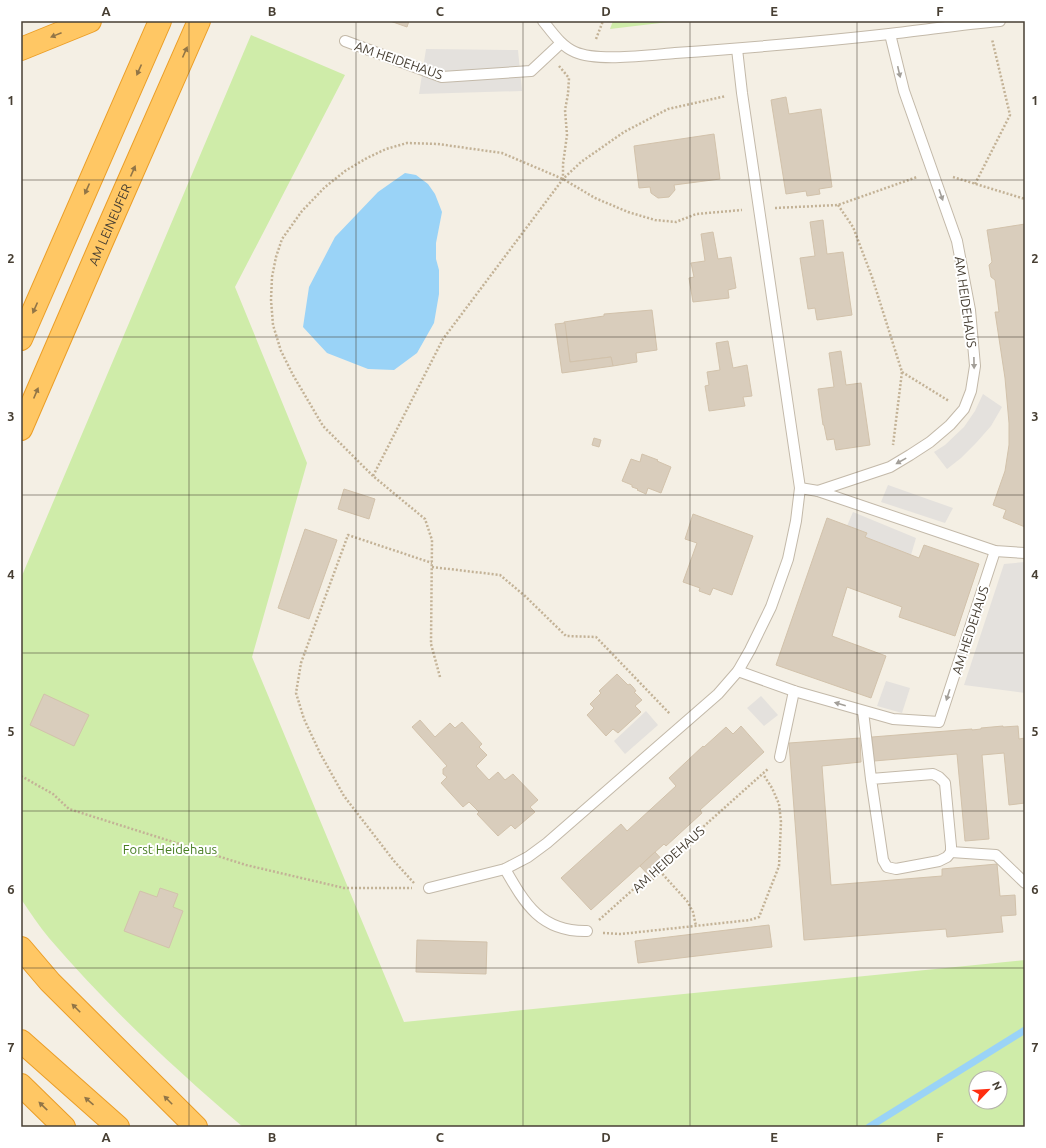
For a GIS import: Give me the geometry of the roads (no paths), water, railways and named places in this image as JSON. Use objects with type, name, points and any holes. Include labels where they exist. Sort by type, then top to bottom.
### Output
[{"type":"highway","points":[[21,49],[90,21]]},
{"type":"highway","points":[[21,339],[160,21]]},
{"type":"highway","name":"AM LEINEUFER","points":[[21,429],[97,251],[199,21]]},
{"type":"highway","points":[[21,948],[50,982],[196,1127]]},
{"type":"highway","points":[[21,1041],[118,1127]]},
{"type":"highway","points":[[21,1085],[64,1127]]},
{"type":"lane","points":[[543,21],[561,43],[575,52],[588,56],[609,57],[737,49],[890,34],[977,22],[1000,21]]},
{"type":"lane","name":"AM HEIDEHAUS","points":[[818,491],[890,467],[910,456],[930,442],[950,425],[964,409],[971,391],[975,366],[970,310],[958,241],[904,91],[890,34]]},
{"type":"lane","name":"AM HEIDEHAUS","points":[[345,41],[442,77],[531,71],[561,43]]},
{"type":"lane","points":[[424,888],[504,869],[528,857],[548,843],[718,694],[738,670],[750,650],[771,607],[788,560],[796,521],[800,488],[742,93],[737,49]]},
{"type":"lane","name":"AM HEIDEHAUS","points":[[738,670],[794,691],[893,720],[939,722],[995,551],[818,491],[800,488]]},
{"type":"lane","points":[[995,551],[1025,553]]},
{"type":"lane","points":[[780,757],[794,691]]},
{"type":"lane","points":[[863,711],[871,779],[883,860],[887,866],[896,869],[939,861],[947,857],[951,852],[944,783],[940,777],[933,774],[871,779]]},
{"type":"lane","points":[[951,852],[996,855],[1025,883]]},
{"type":"lane","points":[[504,869],[520,897],[536,914],[550,924],[564,930],[574,932],[586,931]]},
{"type":"water","points":[[405,173],[416,175],[428,184],[435,194],[442,212],[436,243],[436,259],[439,270],[439,294],[434,323],[417,353],[394,370],[368,369],[327,353],[303,327],[309,287],[335,237],[378,192]]},
{"type":"waterway","points":[[869,1127],[1025,1030]]},
{"type":"park label","name":"Forst Heidehaus","points":[[170,849]]}]
